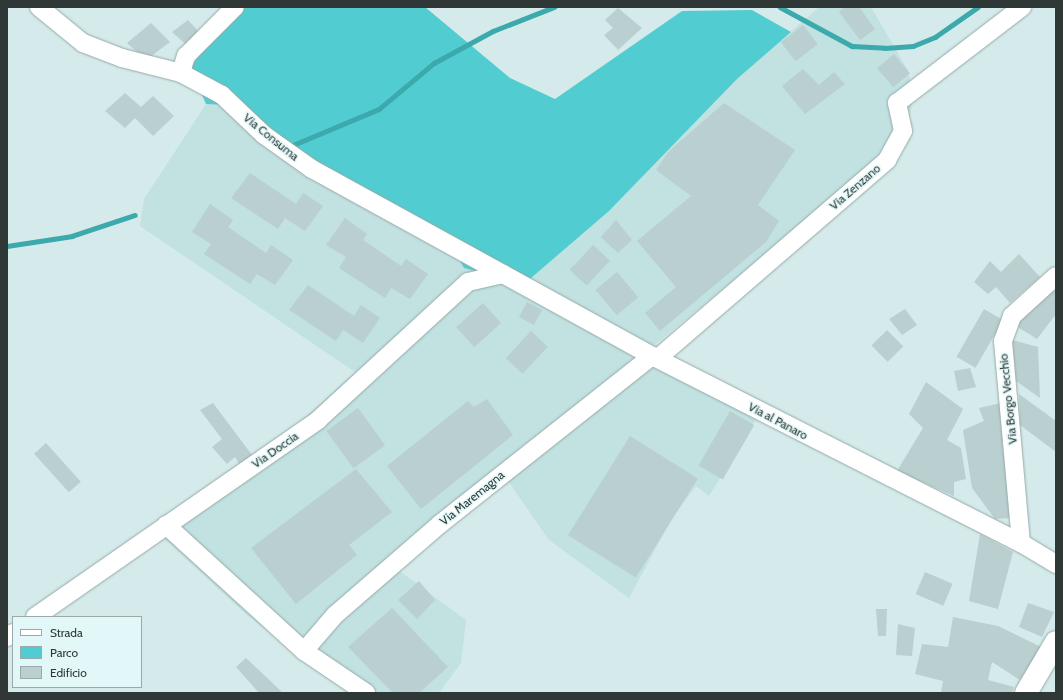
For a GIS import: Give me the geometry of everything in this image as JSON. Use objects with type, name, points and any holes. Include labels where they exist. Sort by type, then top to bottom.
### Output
[{"type":"main road","points":[[1026,693],[1056,642]]},
{"type":"street","name":"Via Consuma","points":[[39,7],[83,43],[122,58],[181,73],[222,95],[264,135],[312,169],[503,274]]},
{"type":"street","points":[[181,73],[186,56],[235,7]]},
{"type":"street","name":"Via Zenzano","points":[[655,357],[887,160],[903,131],[897,103],[1022,7]]},
{"type":"street","name":"Via al Panaro","points":[[503,274],[655,357],[1021,543],[1056,564]]},
{"type":"street","name":"Via Doccia","points":[[36,616],[318,420],[414,328],[468,282],[503,274]]},
{"type":"street","name":"Via Borgo Vecchio","points":[[1021,543],[1002,341],[1012,316],[1056,276]]},
{"type":"street","name":"Via Maremagna","points":[[304,652],[335,615],[440,524],[655,357]]},
{"type":"street","points":[[166,525],[304,652],[366,693]]},
{"type":"shaded area","points":[[819,7],[871,7],[907,69],[914,93],[907,132],[857,179],[642,355],[763,408],[709,496],[696,486],[672,518],[629,598],[549,540],[501,471],[386,561],[466,620],[461,663],[439,693],[356,693],[299,656],[246,614],[157,532],[273,453],[302,420],[355,372],[140,226],[144,199],[206,104],[244,106],[524,283],[609,211],[737,79]]},
{"type":"green space","points":[[234,7],[425,7],[510,78],[555,99],[682,11],[752,10],[791,32],[737,79],[609,211],[524,284],[464,268],[453,248],[340,184],[244,106],[206,104],[190,68]]},
{"type":"building","points":[[845,7],[859,7],[875,29],[860,40],[839,12]]},
{"type":"building","points":[[618,8],[642,28],[618,50],[604,35],[613,28],[605,20]]},
{"type":"building","points":[[188,20],[201,34],[189,47],[172,32]]},
{"type":"building","points":[[151,23],[170,42],[146,60],[127,43]]},
{"type":"building","points":[[803,25],[818,44],[796,61],[781,42]]},
{"type":"building","points":[[894,54],[910,73],[893,87],[877,68]]},
{"type":"building","points":[[803,69],[819,85],[834,72],[845,84],[805,114],[782,86]]},
{"type":"building","points":[[125,93],[141,107],[153,96],[174,116],[153,136],[135,118],[125,128],[105,111]]},
{"type":"building","points":[[724,103],[795,150],[758,205],[779,221],[766,242],[660,331],[645,313],[676,287],[637,241],[691,196],[656,170],[669,151]]},
{"type":"building","points":[[250,173],[296,204],[303,193],[323,206],[305,231],[285,218],[278,229],[231,198]]},
{"type":"building","points":[[210,204],[233,220],[228,227],[266,253],[271,245],[293,260],[275,285],[257,274],[250,284],[204,254],[211,244],[192,232]]},
{"type":"building","points":[[345,218],[367,234],[363,240],[401,266],[406,259],[428,274],[410,299],[391,288],[385,298],[339,268],[346,257],[326,245]]},
{"type":"building","points":[[616,220],[632,240],[618,253],[601,237]]},
{"type":"building","points":[[593,245],[610,261],[587,286],[570,270]]},
{"type":"building","points":[[1019,254],[1040,277],[1010,303],[996,287],[988,294],[974,282],[990,261],[1001,272]]},
{"type":"building","points":[[617,272],[638,297],[617,315],[596,290]]},
{"type":"building","points":[[308,285],[354,316],[361,305],[380,318],[363,343],[343,330],[336,341],[289,310]]},
{"type":"building","points":[[1056,285],[1056,314],[1037,339],[1016,326]]},
{"type":"building","points":[[527,302],[542,310],[534,325],[519,317]]},
{"type":"building","points":[[483,303],[501,323],[474,347],[456,327]]},
{"type":"building","points":[[905,309],[917,325],[902,335],[889,319]]},
{"type":"building","points":[[984,309],[1003,320],[976,368],[956,357]]},
{"type":"building","points":[[887,330],[903,346],[888,362],[871,346]]},
{"type":"building","points":[[531,331],[548,347],[523,374],[506,358]]},
{"type":"building","points":[[1012,340],[1038,347],[1040,398],[1016,381]]},
{"type":"building","points":[[970,368],[976,387],[958,391],[954,371]]},
{"type":"building","points":[[926,382],[963,409],[947,440],[961,448],[966,479],[954,482],[954,496],[897,471],[923,428],[909,414]]},
{"type":"building","points":[[1019,394],[1056,421],[1056,452],[1020,425]]},
{"type":"building","points":[[487,399],[513,435],[421,509],[387,466],[468,401],[474,407]]},
{"type":"building","points":[[213,403],[252,455],[240,465],[235,457],[227,464],[212,447],[222,439],[200,410]]},
{"type":"building","points":[[1001,403],[1010,518],[995,519],[972,488],[963,430],[984,421],[979,408]]},
{"type":"building","points":[[358,408],[385,445],[353,468],[326,431]]},
{"type":"building","points":[[730,411],[754,425],[723,480],[698,466]]},
{"type":"building","points":[[630,436],[698,478],[636,578],[568,535]]},
{"type":"building","points":[[46,443],[81,482],[69,492],[34,454]]},
{"type":"building","points":[[356,469],[392,512],[349,545],[357,555],[296,604],[251,548]]},
{"type":"building","points":[[980,534],[1013,552],[998,609],[969,601]]},
{"type":"building","points":[[925,572],[953,584],[943,606],[916,594]]},
{"type":"building","points":[[419,581],[435,600],[417,619],[398,600]]},
{"type":"building","points":[[1028,603],[1054,612],[1042,637],[1019,627]]},
{"type":"building","points":[[392,608],[448,667],[419,693],[393,693],[348,647]]},
{"type":"building","points":[[876,609],[887,609],[886,636],[878,636]]},
{"type":"building","points":[[953,617],[998,626],[1041,647],[1020,680],[992,662],[988,680],[1014,687],[1012,693],[941,693],[943,681],[915,674],[922,644],[948,647]]},
{"type":"building","points":[[898,624],[915,628],[912,656],[896,655]]},
{"type":"building","points":[[246,658],[283,693],[259,693],[236,667]]},
{"type":"waterway","points":[[293,145],[379,109],[434,63],[493,31],[554,7]]},
{"type":"waterway","points":[[780,7],[852,46],[885,48],[913,46],[935,37],[978,7]]},
{"type":"waterway","points":[[7,246],[72,236],[135,215]]}]
